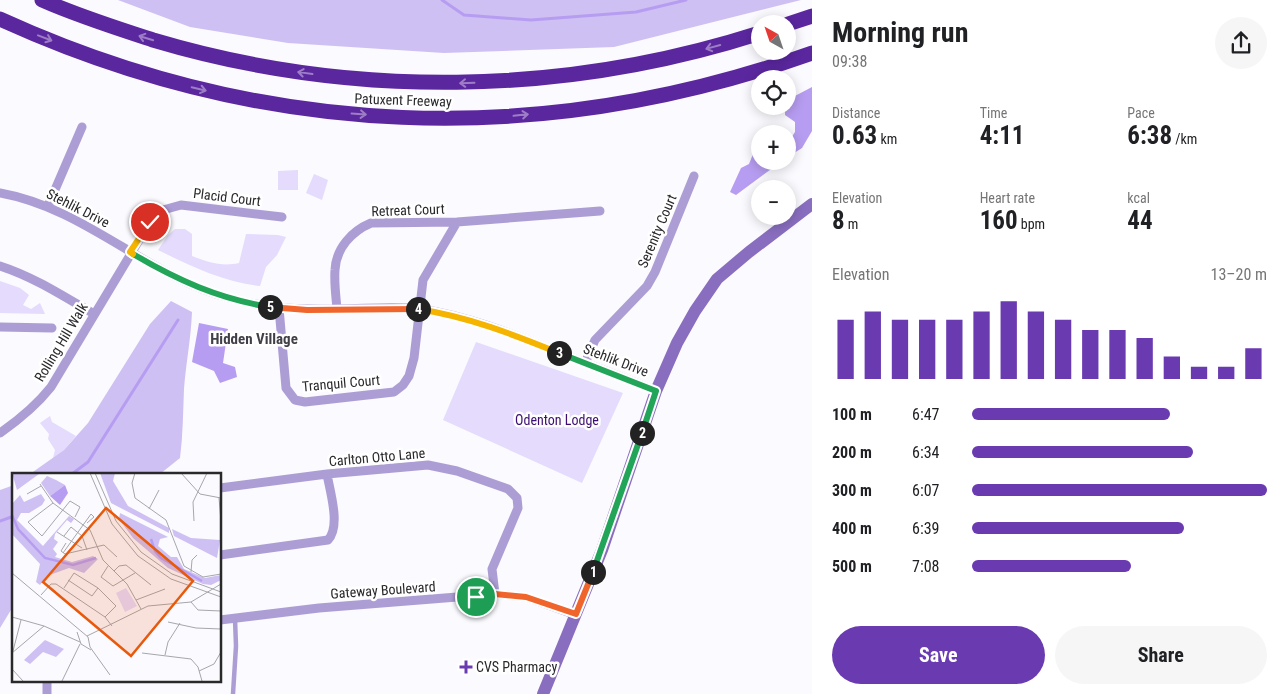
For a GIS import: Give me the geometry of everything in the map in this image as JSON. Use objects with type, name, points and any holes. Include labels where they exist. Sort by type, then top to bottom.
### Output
[{"type":"highway","name":"Patuxent Freeway","points":[[42,0],[118,29],[239,62],[345,78],[394,82],[462,83],[568,76],[666,59],[751,35]]},
{"type":"highway","points":[[796,21],[812,16]]},
{"type":"highway","name":"Patuxent Freeway","points":[[0,18],[105,62],[171,82],[233,97],[290,107],[395,117],[455,118],[511,116],[577,110],[678,92],[744,75],[812,53]]},
{"type":"main road","points":[[543,694],[602,550],[656,391],[677,343],[695,311],[718,279],[749,252],[812,204]]},
{"type":"street","points":[[48,206],[82,127]]},
{"type":"street","name":"Serenity Court","points":[[585,363],[594,340],[647,286],[655,272],[694,176]]},
{"type":"street","name":"Stehlik Drive","points":[[0,193],[14,195],[48,206],[92,228],[167,274],[195,287],[227,298],[279,308],[419,309],[467,318],[504,330],[656,391]]},
{"type":"street","name":"Placid Court","points":[[130,252],[150,222],[163,210],[181,204],[282,217]]},
{"type":"street","name":"Retreat Court","points":[[337,309],[334,270],[338,256],[348,239],[359,228],[371,223],[457,222],[600,211]]},
{"type":"street","name":"Retreat Court","points":[[419,309],[423,280],[457,222]]},
{"type":"street","name":"Rolling Hill Walk","points":[[0,433],[31,410],[46,393],[130,252]]},
{"type":"street","points":[[0,266],[42,283],[94,314]]},
{"type":"street","name":"Tranquil Court","points":[[279,308],[286,388],[295,400],[305,402],[394,392],[403,386],[409,376],[414,358],[419,309]]},
{"type":"street","points":[[0,327],[52,328]]},
{"type":"street","name":"Carlton Otto Lane","points":[[221,488],[326,474],[428,465],[457,471],[508,489],[518,498],[518,508],[492,569],[495,594]]},
{"type":"street","points":[[221,554],[328,540],[333,535],[335,524],[326,474]]},
{"type":"street","name":"Gateway Boulevard","points":[[221,620],[318,608],[495,594],[526,597],[576,614]]},
{"type":"lane","points":[[233,694],[236,646],[235,618]]},
{"type":"green space","points":[[298,170],[298,190],[278,190],[278,171]]},
{"type":"green space","points":[[314,174],[328,180],[322,200],[306,193]]},
{"type":"green space","points":[[175,229],[185,229],[192,234],[192,256],[221,264],[239,263],[246,234],[286,237],[277,255],[266,267],[260,286],[220,277],[158,250],[168,235]]},
{"type":"green space","points":[[0,281],[20,288],[29,295],[23,305],[31,309],[40,303],[45,314],[0,313]]},
{"type":"green space","name":"Odenton Lodge","points":[[476,342],[623,393],[582,483],[443,420]]},
{"type":"green space","points":[[50,416],[52,422],[76,436],[64,450],[53,458],[55,450],[48,439],[49,434],[40,423]]},
{"type":"shaded area","points":[[118,0],[801,0],[614,47],[444,53],[288,43],[190,27]]},
{"type":"shaded area","points":[[812,87],[812,131],[802,148],[796,152],[796,125],[795,122],[785,115],[796,115],[796,95]]},
{"type":"shaded area","points":[[751,159],[751,170],[770,170],[756,180],[751,180],[751,184],[736,195],[730,192],[741,168],[749,164]]},
{"type":"shaded area","points":[[171,301],[192,312],[184,389],[180,458],[161,473],[31,473],[64,450],[88,423],[150,324]]},
{"type":"shaded area","points":[[199,323],[228,329],[223,363],[235,367],[237,377],[220,383],[214,371],[192,362]]},
{"type":"shaded area","points":[[12,486],[12,608],[0,628],[0,490]]},
{"type":"waterway","points":[[442,0],[464,15],[531,20],[636,12],[686,0]]},
{"type":"waterway","points":[[73,473],[88,462],[178,320]]},
{"type":"waterway","points":[[0,521],[12,517]]},
{"type":"place","name":"CVS Pharmacy","points":[[466,667]]},
{"type":"district","name":"Hidden Village","points":[[254,339]]},
{"type":"route","points":[[150,222],[130,252],[167,274],[195,287],[227,298],[279,308],[307,310],[419,309],[467,318],[504,330],[656,391],[602,550],[576,614],[526,597],[495,594],[476,597]]}]
